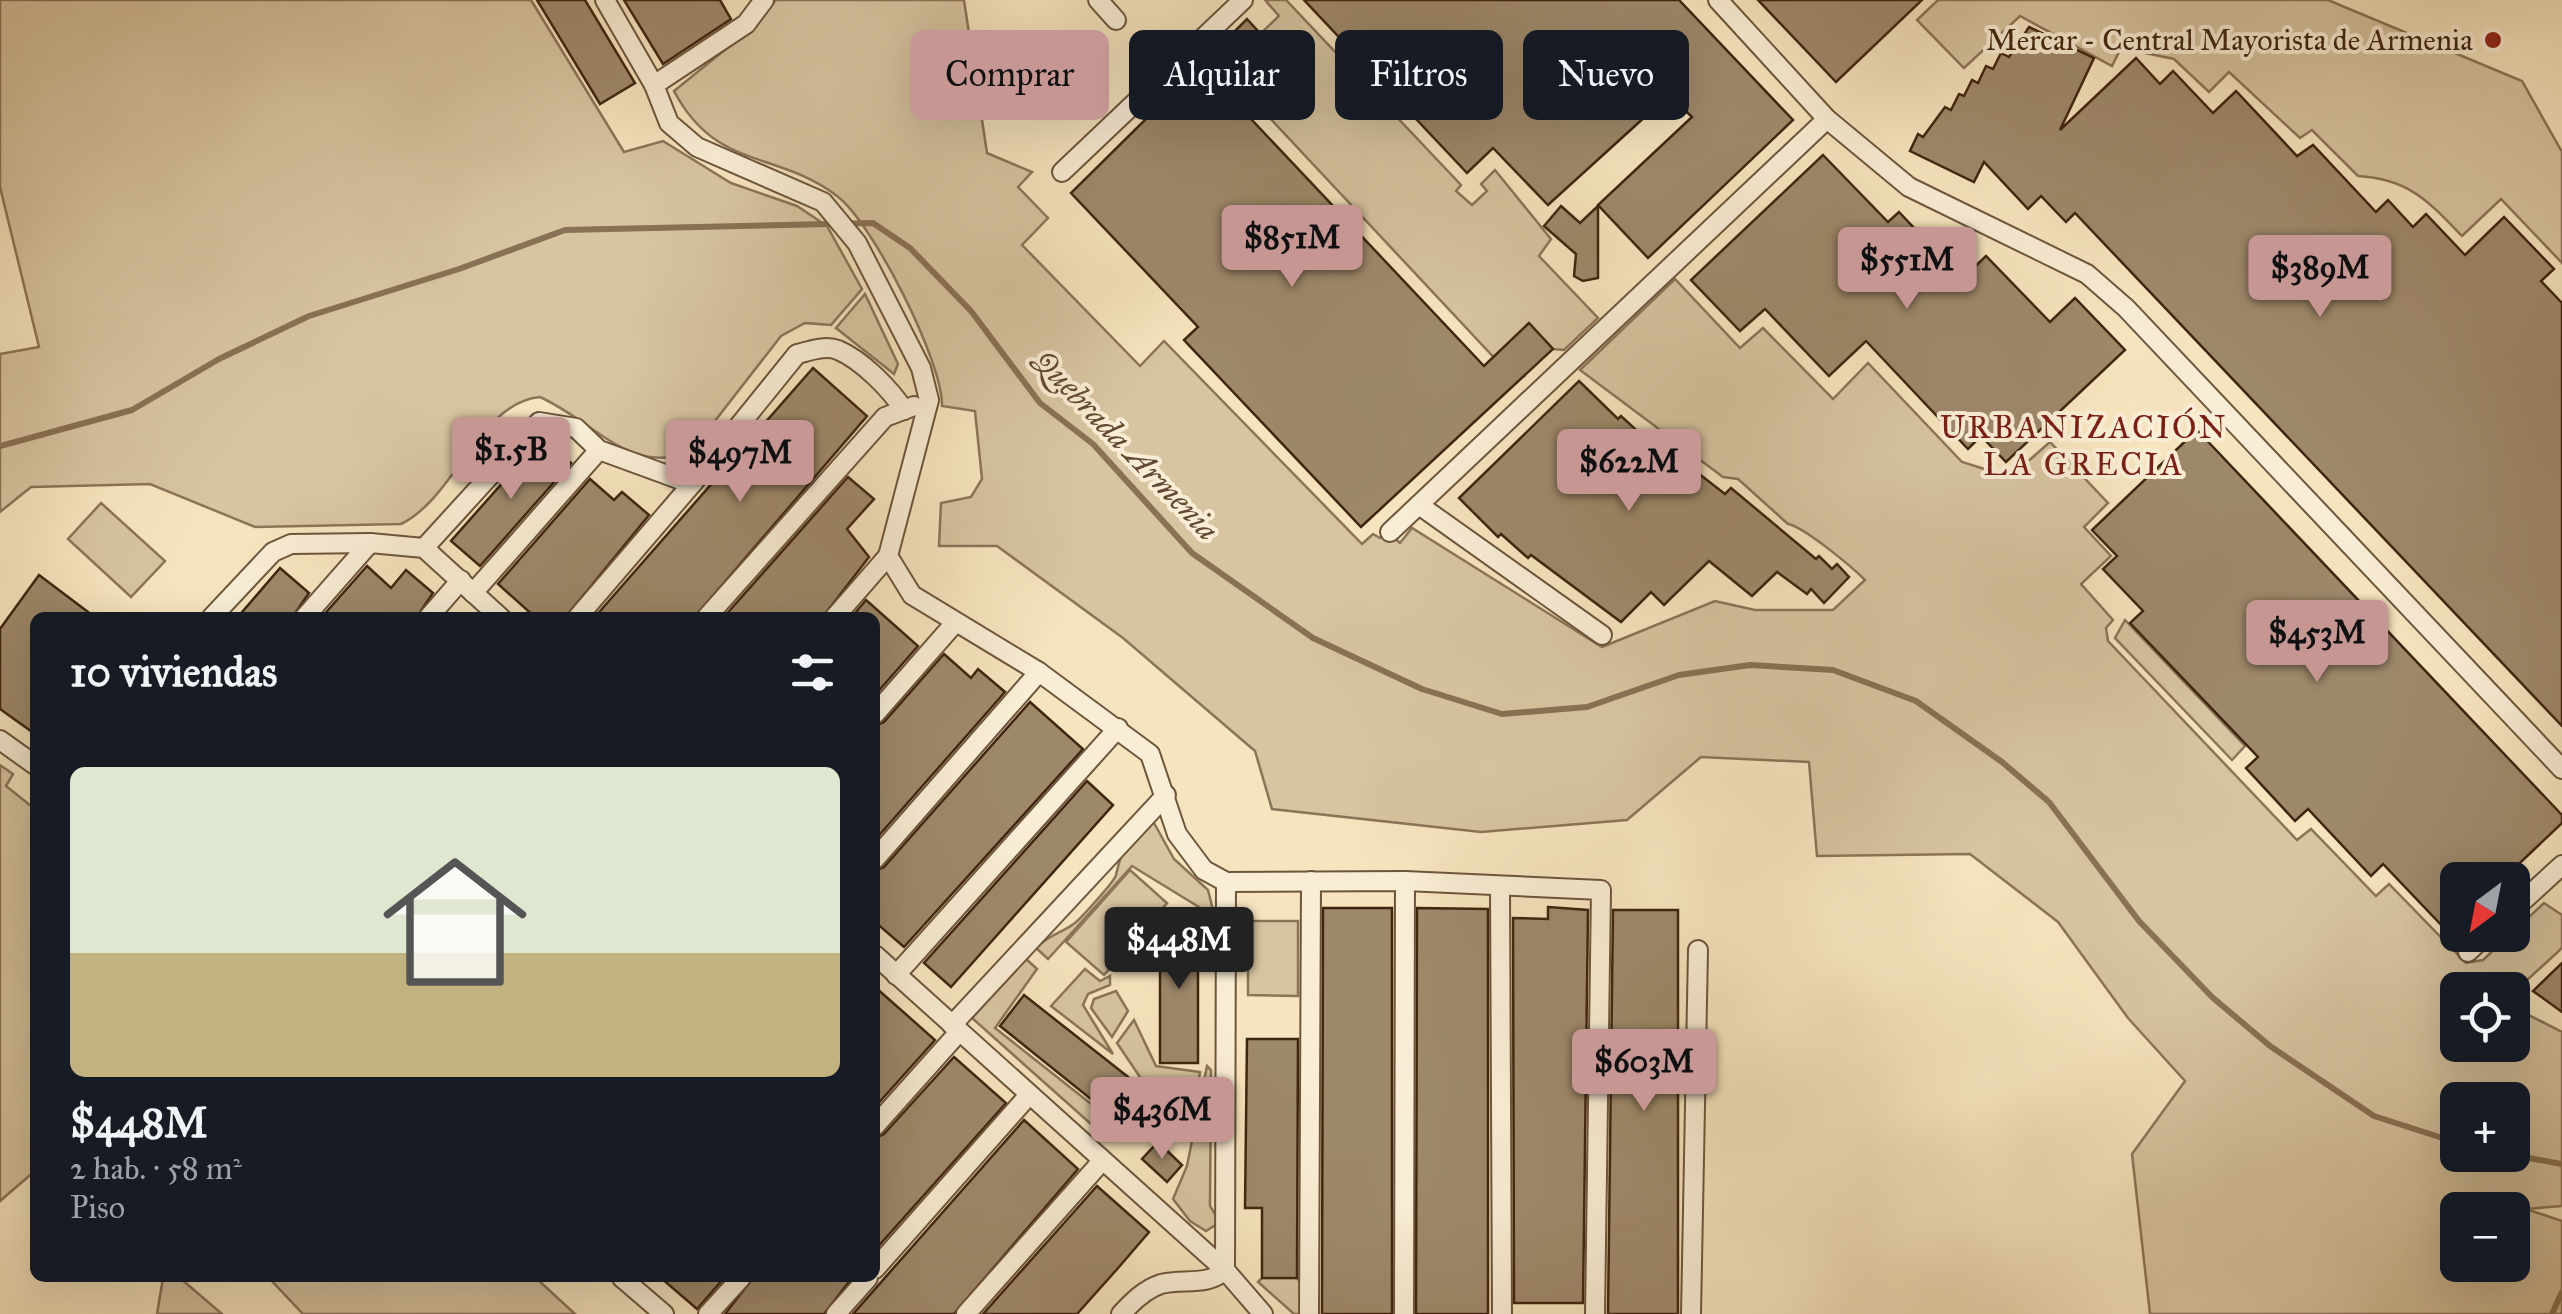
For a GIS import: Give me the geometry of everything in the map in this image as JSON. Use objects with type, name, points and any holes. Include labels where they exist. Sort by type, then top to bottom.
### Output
[{"type":"street","points":[[605,0],[654,85],[669,123],[698,147],[823,202],[857,242],[921,368],[928,400],[888,556],[839,612]]},
{"type":"street","points":[[654,85],[746,24],[764,0]]},
{"type":"street","points":[[1098,0],[1116,20]]},
{"type":"street","points":[[1062,172],[1243,0]]},
{"type":"street","points":[[1718,0],[1828,120],[1908,186],[2087,274],[2126,308],[2562,769]]},
{"type":"street","points":[[1390,532],[1828,120]]},
{"type":"street","points":[[582,612],[798,354],[817,348],[838,350],[891,390],[904,410]]},
{"type":"street","points":[[711,612],[885,417],[928,400]]},
{"type":"street","points":[[424,548],[539,422],[576,428],[599,450],[692,484]]},
{"type":"street","points":[[436,612],[467,587],[599,450]]},
{"type":"street","points":[[1419,505],[1602,634]]},
{"type":"street","points":[[309,612],[370,543]]},
{"type":"street","points":[[218,612],[273,552],[292,544],[370,543],[424,548],[494,612]]},
{"type":"street","points":[[888,556],[912,596],[1040,672],[1150,754],[1177,834],[1204,870],[1226,882],[1406,881],[1602,890],[1595,1314]]},
{"type":"street","points":[[880,708],[954,624]]},
{"type":"street","points":[[880,853],[1040,672]]},
{"type":"street","points":[[1118,728],[884,969],[956,1028],[1225,1270],[1263,1314]]},
{"type":"street","points":[[0,740],[30,762]]},
{"type":"street","points":[[880,1120],[956,1028],[1166,795]]},
{"type":"street","points":[[2530,894],[2562,865]]},
{"type":"street","points":[[1309,1314],[1311,881]]},
{"type":"street","points":[[1404,1314],[1406,881]]},
{"type":"street","points":[[1225,1270],[1226,882]]},
{"type":"street","points":[[1500,888],[1502,1314]]},
{"type":"street","points":[[1692,1314],[1698,950]]},
{"type":"street","points":[[880,1264],[1029,1095]]},
{"type":"street","points":[[966,1314],[1102,1160]]},
{"type":"street","points":[[1121,1314],[1148,1290],[1165,1283],[1208,1280],[1225,1270]]},
{"type":"street","points":[[627,1282],[664,1314]]},
{"type":"street","points":[[708,1314],[737,1282]]},
{"type":"street","points":[[836,1314],[864,1282]]},
{"type":"shaded area","points":[[0,0],[531,0],[624,152],[663,141],[731,183],[797,206],[827,226],[862,289],[831,325],[805,323],[781,336],[690,453],[668,458],[630,451],[540,397],[519,403],[501,415],[437,494],[401,524],[255,527],[150,484],[31,487],[0,512],[0,354],[39,347],[0,187]]},
{"type":"shaded area","points":[[776,0],[964,0],[969,30],[910,30],[910,120],[982,120],[987,153],[1032,172],[1018,187],[1048,218],[1022,245],[1140,366],[1164,341],[1362,544],[1373,534],[1380,538],[1392,536],[1400,543],[1412,528],[1602,647],[1715,601],[1755,610],[1833,610],[1865,580],[1816,539],[1788,524],[1738,479],[1723,477],[1580,370],[1675,279],[1740,348],[1763,328],[1833,399],[1868,363],[1962,462],[2010,477],[2050,442],[2108,503],[2084,527],[2111,556],[2081,584],[2113,620],[2106,628],[2108,641],[2297,840],[2311,829],[2376,896],[2389,884],[2440,936],[2440,952],[2455,952],[2466,963],[2483,960],[2492,952],[2530,952],[2530,916],[2544,903],[2562,915],[2562,948],[2530,977],[2530,972],[2440,972],[2440,1062],[2530,1062],[2530,1016],[2562,1032],[2562,1206],[2530,1209],[2530,1192],[2440,1192],[2440,1282],[2530,1282],[2530,1210],[2562,1221],[2562,1314],[2150,1314],[2132,1154],[2185,1081],[2128,1018],[2058,922],[1970,854],[1817,856],[1809,762],[1701,757],[1627,820],[1481,832],[1272,809],[1255,751],[1123,638],[997,546],[939,546],[941,503],[971,497],[982,479],[975,411],[942,406],[919,327],[886,263],[852,211],[814,182],[728,147],[709,135],[674,91],[748,31]]},
{"type":"shaded area","points":[[1265,0],[1286,0],[1314,30],[1264,30],[1279,16]]},
{"type":"shaded area","points":[[1938,0],[2328,0],[2522,81],[2562,152],[2562,263],[2501,199],[2462,236],[2439,212],[2404,187],[2358,176],[2312,130],[2300,138],[2229,72],[2209,92],[2174,59],[2121,48],[2112,66],[2020,16],[1964,68],[1917,20]]},
{"type":"shaded area","points":[[1315,31],[1335,52],[1335,120],[1400,120],[1461,185],[1456,191],[1472,205],[1487,191],[1481,184],[1495,170],[1551,239],[1539,256],[1598,318],[1564,350],[1553,349],[1528,324],[1500,351],[1524,376],[1515,380],[1272,120],[1315,120]]},
{"type":"shaded area","points":[[865,294],[898,364],[894,374],[836,328]]},
{"type":"shaded area","points":[[101,503],[165,561],[131,597],[68,539]]},
{"type":"shaded area","points":[[2125,620],[2245,746],[2232,760],[2115,638]]},
{"type":"shaded area","points":[[0,765],[13,774],[6,786],[30,805],[30,1175],[0,1201]]},
{"type":"shaded area","points":[[1154,823],[1174,859],[1208,890],[1216,922],[1207,933],[1207,912],[1132,866],[1048,959],[1036,948],[1084,914],[1114,879],[1131,836]]},
{"type":"shaded area","points":[[1130,870],[1167,903],[1104,975],[1066,942]]},
{"type":"shaded area","points":[[1248,921],[1298,921],[1298,996],[1248,995]]},
{"type":"shaded area","points":[[1025,958],[1037,969],[995,1028],[1114,1122],[1120,1116],[1127,1121],[1110,1141],[972,1018]]},
{"type":"shaded area","points":[[1085,969],[1100,981],[1110,976],[1110,985],[1088,994],[1083,1005],[1113,1054],[1051,1006]]},
{"type":"shaded area","points":[[1116,991],[1128,1011],[1112,1037],[1091,1008],[1094,999]]},
{"type":"shaded area","points":[[1134,1020],[1156,1066],[1200,1072],[1193,1114],[1144,1083],[1117,1043]]},
{"type":"shaded area","points":[[1207,1066],[1211,1070],[1210,1206],[1220,1222],[1206,1231],[1190,1221],[1173,1199],[1187,1166]]},
{"type":"shaded area","points":[[1262,1278],[1297,1278],[1302,1284],[1301,1314],[1294,1314],[1258,1282]]},
{"type":"shaded area","points":[[162,1282],[185,1282],[222,1314],[157,1314]]},
{"type":"shaded area","points":[[273,1282],[540,1282],[575,1314],[303,1314]]},
{"type":"building","points":[[537,0],[585,0],[635,83],[600,104]]},
{"type":"building","points":[[624,0],[720,0],[731,19],[663,64]]},
{"type":"building","points":[[1304,0],[1679,0],[1793,120],[1648,258],[1598,205],[1692,117],[1689,30],[1523,30],[1523,120],[1642,120],[1548,205],[1493,148],[1467,173],[1417,120],[1503,120],[1503,30],[1335,33]]},
{"type":"building","points":[[1758,0],[1922,0],[1836,82]]},
{"type":"building","points":[[1247,19],[1257,30],[1236,30]]},
{"type":"building","points":[[2029,27],[2094,58],[2060,130],[2136,58],[2160,84],[2173,71],[2213,113],[2236,91],[2297,156],[2313,145],[2376,212],[2388,200],[2413,227],[2426,214],[2465,255],[2504,217],[2554,269],[2541,281],[2562,303],[2562,726],[2075,213],[2066,222],[2041,196],[2028,209],[1984,162],[1974,182],[1910,151],[1918,134],[1923,137],[1945,107],[1951,110],[1972,80],[1978,83],[1986,66],[1993,69],[2001,53],[2009,57]]},
{"type":"building","points":[[1145,120],[1252,120],[1484,366],[1529,323],[1553,349],[1361,527],[1184,340],[1198,327],[1071,193]]},
{"type":"building","points":[[1823,155],[1888,222],[1899,212],[1962,279],[1986,256],[2050,322],[2075,298],[2125,350],[2006,462],[1981,436],[1968,449],[1866,341],[1829,376],[1765,309],[1740,331],[1691,280]]},
{"type":"building","points":[[1561,206],[1580,223],[1598,206],[1598,278],[1583,281],[1574,276],[1576,254],[1544,226]]},
{"type":"building","points":[[813,368],[867,416],[699,612],[599,612]]},
{"type":"building","points":[[1579,381],[1618,419],[1621,416],[1648,441],[1651,438],[1667,449],[1725,494],[1731,488],[1816,559],[1819,556],[1832,569],[1837,564],[1849,577],[1824,603],[1811,589],[1807,594],[1777,572],[1752,596],[1709,561],[1664,605],[1651,592],[1621,622],[1531,555],[1528,558],[1501,534],[1498,537],[1459,498]]},
{"type":"building","points":[[2197,430],[2562,815],[2562,823],[2521,862],[2440,862],[2440,924],[2383,864],[2371,876],[2308,809],[2295,821],[2246,768],[2258,757],[2130,623],[2143,611],[2103,569],[2117,556],[2092,530]]},
{"type":"building","points":[[543,437],[571,463],[480,566],[451,541]]},
{"type":"building","points":[[848,477],[874,499],[847,529],[869,557],[827,612],[728,612]]},
{"type":"building","points":[[590,479],[614,500],[622,492],[649,515],[570,612],[529,612],[498,584]]},
{"type":"building","points":[[367,566],[391,588],[406,570],[433,593],[420,612],[326,612]]},
{"type":"building","points":[[280,568],[309,593],[296,612],[242,612]]},
{"type":"building","points":[[39,575],[88,612],[30,612],[30,730],[0,709],[0,629]]},
{"type":"building","points":[[866,600],[880,612],[856,612]]},
{"type":"building","points":[[880,612],[918,646],[880,689]]},
{"type":"building","points":[[944,654],[971,678],[978,669],[1005,692],[880,834],[880,724]]},
{"type":"building","points":[[1030,702],[1083,749],[904,947],[880,926],[880,869]]},
{"type":"building","points":[[1087,781],[1113,805],[951,987],[924,963]]},
{"type":"building","points":[[1548,907],[1588,910],[1583,1303],[1514,1303],[1513,918],[1548,919]]},
{"type":"building","points":[[1323,908],[1392,908],[1392,1314],[1322,1314]]},
{"type":"building","points":[[1417,908],[1488,909],[1488,1314],[1416,1314]]},
{"type":"building","points":[[1613,910],[1678,910],[1678,1314],[1608,1314]]},
{"type":"building","points":[[1160,920],[1198,920],[1198,1063],[1160,1063]]},
{"type":"building","points":[[2562,963],[2562,1012],[2533,991]]},
{"type":"building","points":[[880,991],[935,1040],[880,1101]]},
{"type":"building","points":[[1024,995],[1137,1084],[1112,1116],[1000,1026]]},
{"type":"building","points":[[1247,1039],[1298,1039],[1297,1278],[1262,1278],[1262,1208],[1245,1208]]},
{"type":"building","points":[[954,1057],[1006,1103],[880,1244],[880,1136]]},
{"type":"building","points":[[1024,1120],[1078,1169],[954,1314],[853,1314]]},
{"type":"building","points":[[1158,1142],[1182,1165],[1167,1182],[1142,1159]]},
{"type":"building","points":[[1097,1186],[1149,1232],[1119,1267],[1077,1314],[983,1314]]},
{"type":"building","points":[[666,1282],[721,1282],[697,1309]]},
{"type":"building","points":[[750,1282],[849,1282],[824,1314],[725,1314]]},
{"type":"waterway","name":"Quebrada Armenia","points":[[0,446],[132,410],[219,359],[309,316],[459,269],[565,230],[873,223],[910,248],[971,311],[1040,403],[1093,444],[1192,553],[1313,638],[1422,689],[1502,714],[1587,707],[1679,675],[1750,665],[1833,670],[1916,701],[2002,762],[2049,802],[2139,921],[2212,997],[2270,1046],[2374,1116],[2440,1137]]},
{"type":"waterway","name":"Quebrada Armenia","points":[[2530,1158],[2562,1164]]},
{"type":"waterway","points":[[2552,1314],[2562,1292]]},
{"type":"place","name":"Mercar - Central Mayorista de Armenia","points":[[2493,40]]},
{"type":"district","name":"URBANIZACIÓN LA GRECIA","points":[[2084,446]]}]
